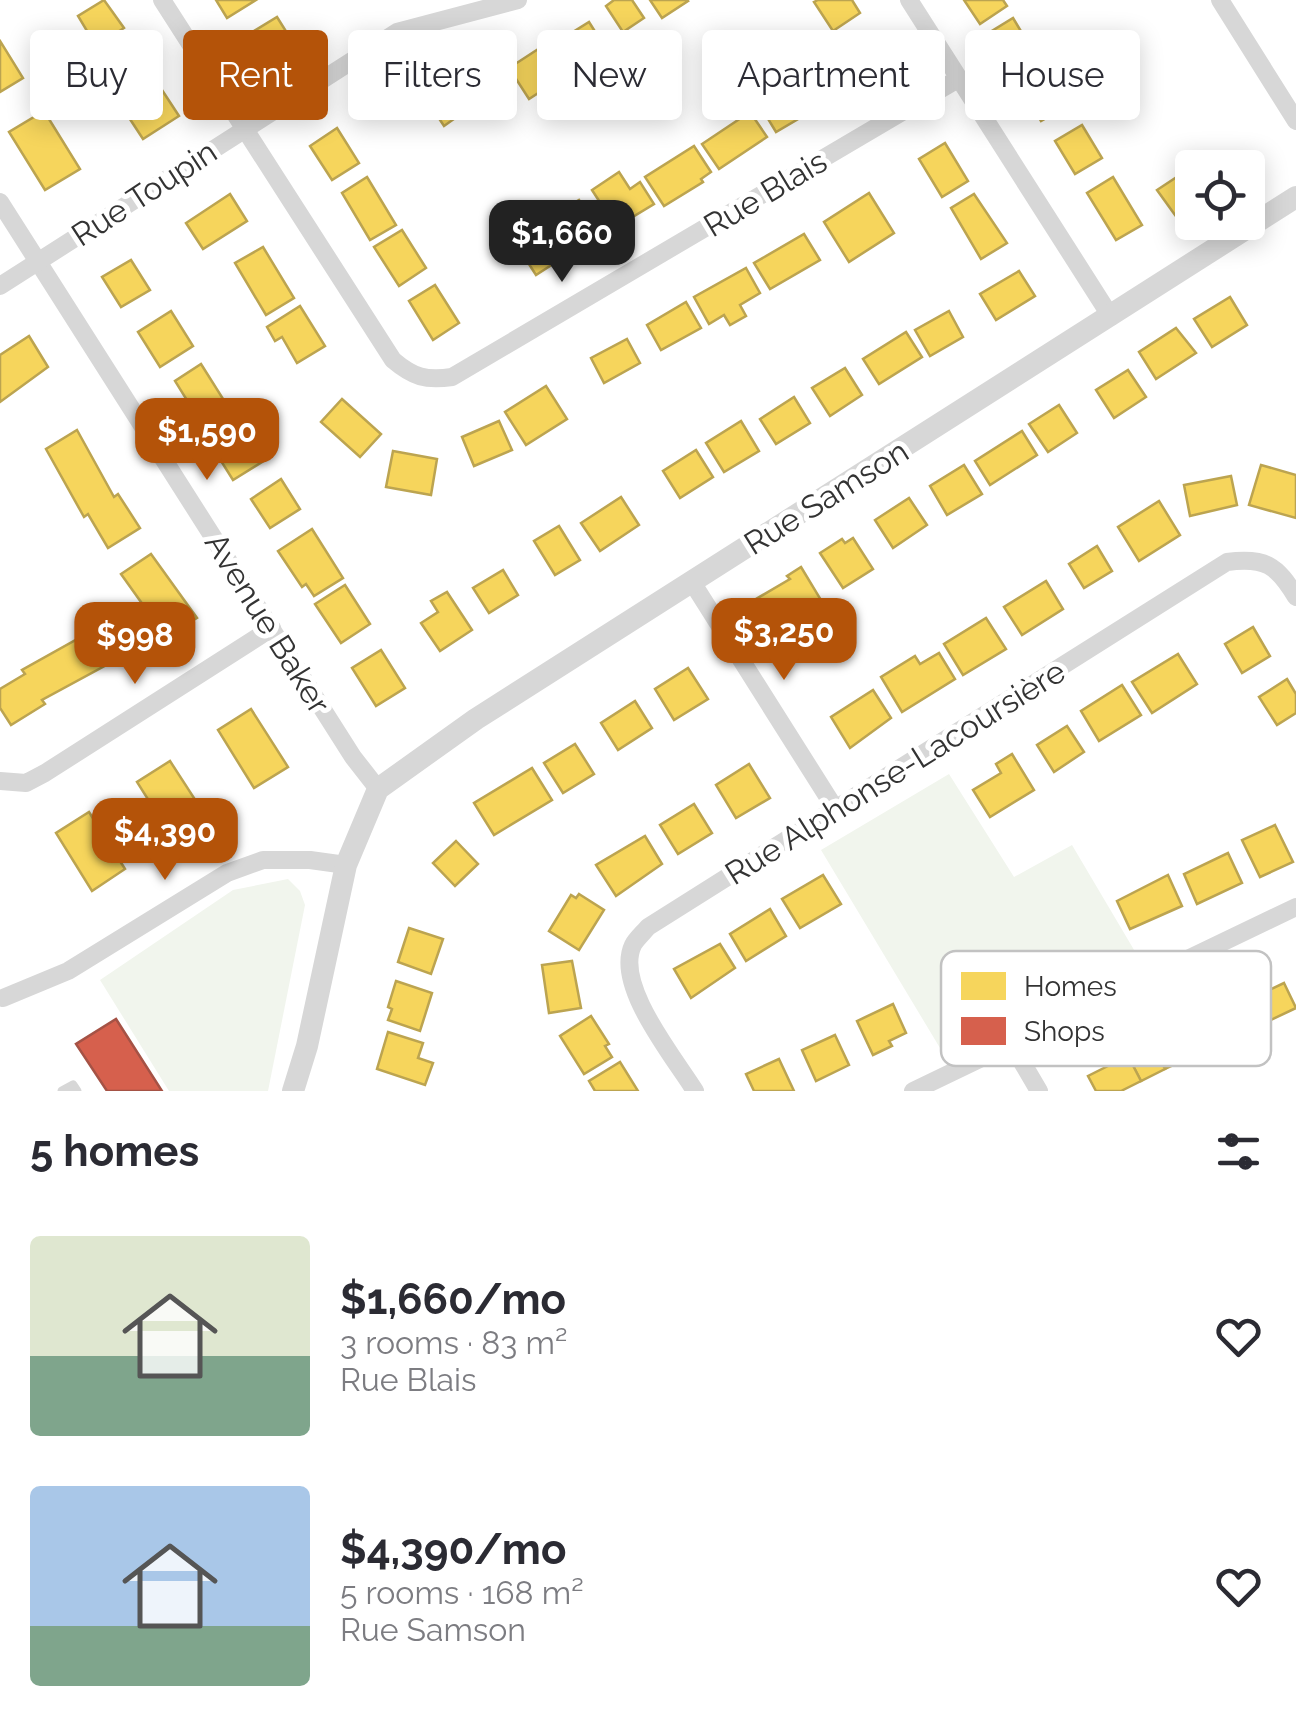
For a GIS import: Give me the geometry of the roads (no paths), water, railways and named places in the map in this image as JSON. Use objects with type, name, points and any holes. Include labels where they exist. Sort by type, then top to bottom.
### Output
[{"type":"street","name":"Rue Blais","points":[[162,0],[393,360],[411,375],[430,380],[452,378],[958,78]]},
{"type":"street","name":"Rue Toupin","points":[[0,286],[397,32],[491,4],[518,0]]},
{"type":"street","points":[[909,0],[1112,317]]},
{"type":"street","points":[[1220,0],[1296,121]]},
{"type":"street","name":"Rue Samson","points":[[378,789],[476,719],[1296,197]]},
{"type":"street","name":"Avenue Baker","points":[[0,202],[353,756],[378,789]]},
{"type":"street","name":"Rue Alphonse-Lacoursière","points":[[694,1091],[632,990],[629,967],[633,944],[648,927],[1227,562],[1247,560],[1269,565],[1283,575],[1296,597]]},
{"type":"street","points":[[692,582],[836,810]]},
{"type":"street","points":[[0,780],[26,784],[272,628]]},
{"type":"street","points":[[293,1091],[346,865],[378,789]]},
{"type":"street","points":[[3,998],[68,971],[227,873],[262,860],[346,865]]},
{"type":"street","points":[[1202,951],[1296,907]]},
{"type":"street","points":[[913,1091],[967,1066]]},
{"type":"street","points":[[1025,1066],[1040,1091]]},
{"type":"lane","points":[[62,1091],[73,1085],[77,1091]]}]
